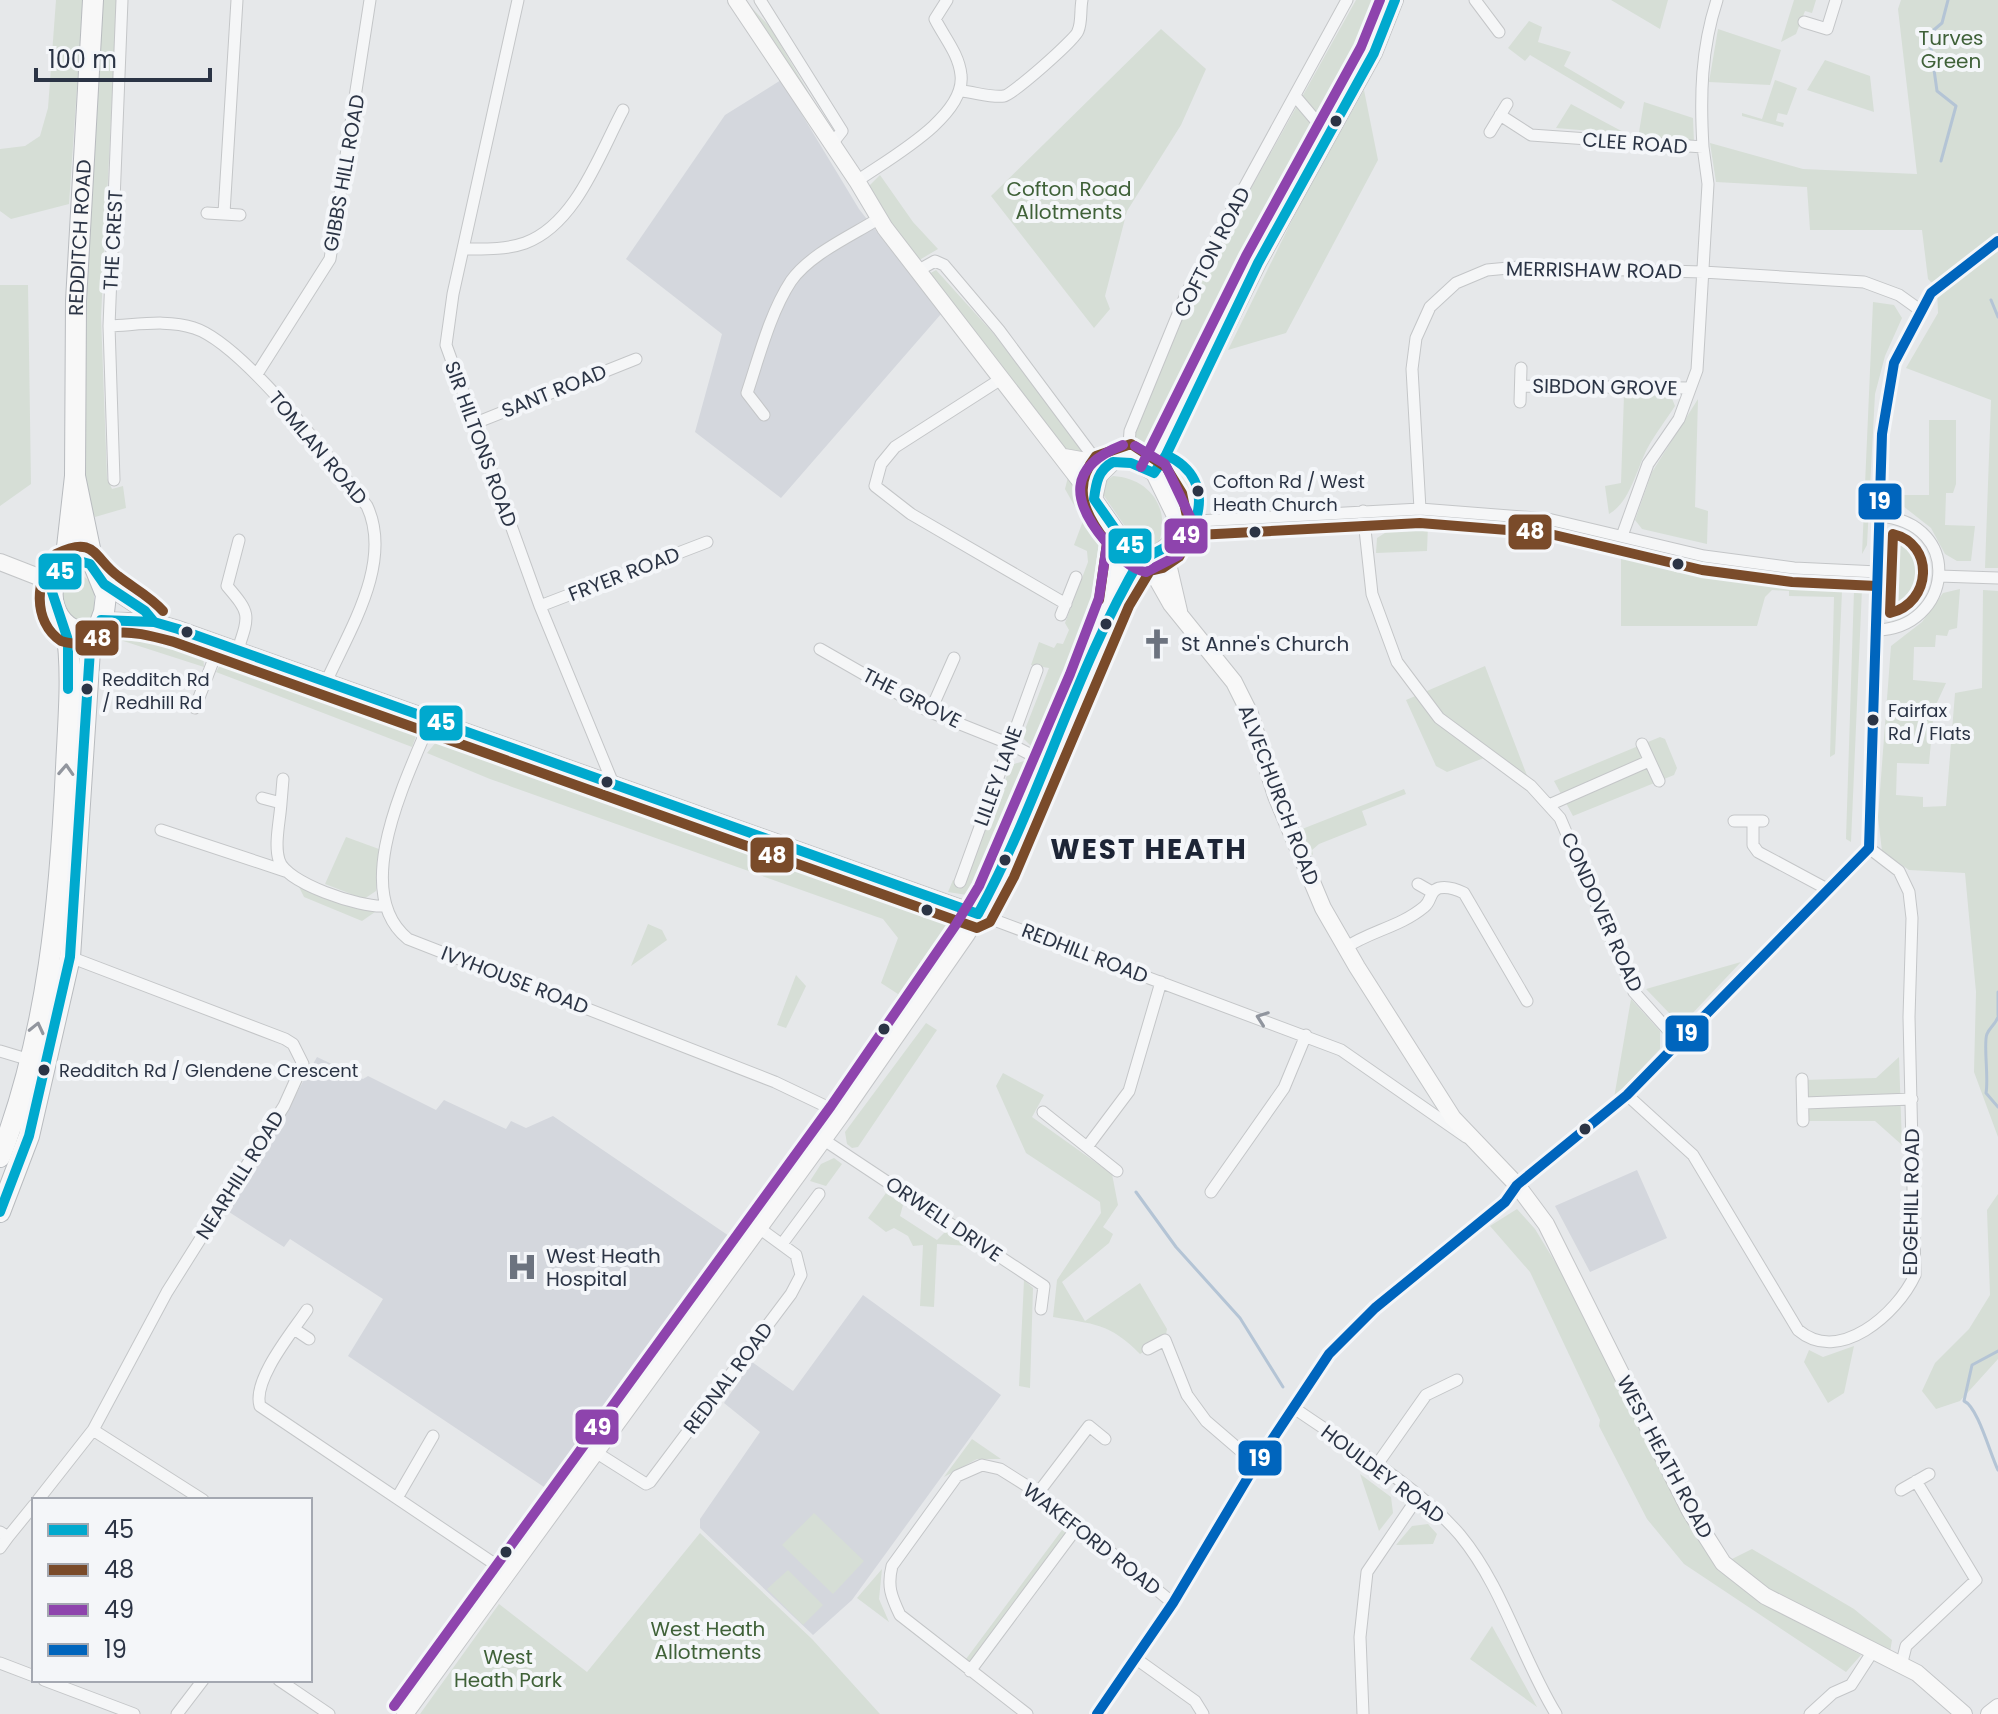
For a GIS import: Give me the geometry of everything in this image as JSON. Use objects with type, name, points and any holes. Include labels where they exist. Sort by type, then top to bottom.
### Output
[{"type":"highway","name":"REDDITCH ROAD","points":[[65,565],[75,476],[76,301],[93,0]]},
{"type":"highway","name":"REDDITCH ROAD","points":[[75,476],[100,576]]},
{"type":"highway","points":[[0,1157],[30,1060],[44,995],[62,851],[69,670],[66,628],[54,603],[54,583],[65,565],[79,561],[100,576],[106,602],[90,650],[70,957],[29,1136],[0,1212]]},
{"type":"highway","points":[[66,628],[84,631],[99,623]]},
{"type":"street","name":"THE CREST","points":[[114,480],[109,326],[122,0]]},
{"type":"street","points":[[224,213],[237,0]]},
{"type":"street","name":"GIBBS HILL ROAD","points":[[257,374],[330,259],[370,0]]},
{"type":"street","name":"SIR HILTONS ROAD","points":[[518,0],[463,249],[446,345],[540,606],[612,781]]},
{"type":"street","points":[[760,0],[842,131],[831,145]]},
{"type":"street","points":[[857,181],[949,113],[961,91],[957,57],[935,19],[947,0]]},
{"type":"street","points":[[961,91],[1004,96],[1018,89],[1037,68],[1067,49],[1078,31],[1082,0]]},
{"type":"street","name":"COFTON ROAD","points":[[1113,461],[1130,431],[1187,292],[1347,0]]},
{"type":"street","points":[[1154,473],[1166,455],[1258,263],[1374,53],[1395,0]]},
{"type":"street","points":[[1475,0],[1499,32]]},
{"type":"street","points":[[1703,147],[1700,87],[1709,26],[1717,0]]},
{"type":"street","points":[[1804,22],[1827,29],[1836,0]]},
{"type":"street","points":[[743,2],[878,219],[1094,499]]},
{"type":"street","points":[[1295,96],[1329,136]]},
{"type":"street","points":[[1490,132],[1507,104]]},
{"type":"street","points":[[463,249],[526,243],[550,228],[572,205],[623,110]]},
{"type":"street","name":"CLEE ROAD","points":[[1500,115],[1531,135],[1703,147],[1708,184],[1697,370],[1679,419],[1648,464],[1622,536]]},
{"type":"street","points":[[207,213],[240,215]]},
{"type":"street","points":[[764,415],[747,393],[762,346],[791,281],[808,264],[878,219]]},
{"type":"street","points":[[1097,1714],[1173,1603],[1256,1464],[1329,1354],[1351,1329],[1505,1202],[1517,1185],[1627,1095],[1869,848],[1882,434],[1894,363],[1931,293],[1998,241]]},
{"type":"street","points":[[919,270],[935,261],[944,265],[1113,461]]},
{"type":"street","name":"MERRISHAW ROAD","points":[[1420,509],[1412,369],[1416,338],[1430,307],[1456,283],[1487,270],[1519,267],[1703,272],[1864,282],[1899,295],[1920,310]]},
{"type":"street","name":"TOMLAN ROAD","points":[[109,326],[191,327],[219,341],[257,374],[358,495],[375,530],[373,562],[365,593],[327,680]]},
{"type":"street","name":"SANT ROAD","points":[[473,424],[636,359]]},
{"type":"street","name":"SIBDON GROVE","points":[[1520,402],[1521,368]]},
{"type":"street","points":[[1001,379],[895,447],[881,464],[875,486],[911,514],[1063,609],[1076,577]]},
{"type":"street","name":"SIBDON GROVE","points":[[1521,386],[1689,388]]},
{"type":"street","points":[[1064,457],[1113,461],[1154,473],[1178,522],[1168,546],[1140,562]]},
{"type":"street","points":[[1094,499],[1099,476],[1113,461]]},
{"type":"street","name":"ALVECHURCH ROAD","points":[[1094,499],[1234,682],[1323,908],[1432,1087],[1474,1141]]},
{"type":"street","points":[[1178,522],[1420,509],[1548,519],[1704,556],[1794,568],[1878,572]]},
{"type":"street","name":"CONDOVER ROAD","points":[[1363,511],[1372,594],[1397,662],[1439,718],[1510,769],[1549,805],[1572,840],[1634,992],[1678,1041]]},
{"type":"street","points":[[1876,630],[1889,630],[1909,622],[1926,608],[1939,576],[1933,547],[1922,529],[1902,518],[1879,516]]},
{"type":"street","name":"LILLEY LANE","points":[[1113,602],[1122,539]]},
{"type":"street","points":[[238,649],[247,622],[246,606],[227,586],[230,553],[239,540]]},
{"type":"street","name":"FRYER ROAD","points":[[540,606],[707,542]]},
{"type":"street","name":"ALVECHURCH ROAD","points":[[1168,546],[1169,568],[1180,615]]},
{"type":"street","points":[[0,562],[54,583]]},
{"type":"street","name":"LILLEY LANE","points":[[978,914],[1049,764],[1113,602],[1140,562]]},
{"type":"street","name":"REDHILL ROAD","points":[[100,576],[145,611],[154,622]]},
{"type":"street","points":[[1939,576],[1998,578]]},
{"type":"street","name":"REDHILL ROAD","points":[[99,623],[154,622],[238,649],[612,781],[1306,1035],[1341,1050],[1440,1122],[1474,1141],[1517,1185]]},
{"type":"street","points":[[195,708],[220,643]]},
{"type":"street","name":"THE GROVE","points":[[820,649],[930,712],[1010,744],[1049,764]]},
{"type":"street","points":[[930,712],[954,658]]},
{"type":"street","name":"LILLEY LANE","points":[[960,882],[1037,670]]},
{"type":"street","points":[[161,830],[285,871],[295,879],[368,906],[384,906],[382,877],[390,827],[432,717]]},
{"type":"street","points":[[1642,744],[1659,781]]},
{"type":"street","points":[[1549,805],[1649,761]]},
{"type":"street","points":[[283,779],[278,850],[285,871]]},
{"type":"street","points":[[262,798],[281,803]]},
{"type":"street","points":[[1734,821],[1758,821],[1753,845],[1758,852],[1827,889]]},
{"type":"street","name":"EDGEHILL ROAD","points":[[1627,1095],[1693,1155],[1798,1330],[1821,1344],[1857,1334],[1888,1315],[1906,1295],[1915,1275],[1912,918],[1909,892],[1899,871],[1869,848]]},
{"type":"street","points":[[1418,884],[1432,892]]},
{"type":"street","points":[[1345,948],[1368,934],[1388,930],[1424,907],[1432,892],[1447,887],[1464,893],[1527,1001]]},
{"type":"street","name":"IVYHOUSE ROAD","points":[[384,906],[388,919],[408,939],[775,1082],[842,1114]]},
{"type":"street","points":[[405,1714],[824,1140],[978,914]]},
{"type":"street","name":"NEARHILL ROAD","points":[[70,957],[285,1039],[293,1044],[303,1064],[284,1106],[167,1292],[93,1430]]},
{"type":"street","points":[[1087,1147],[1129,1091],[1161,982]]},
{"type":"street","points":[[1211,1192],[1284,1088],[1306,1035]]},
{"type":"street","points":[[0,1051],[30,1060]]},
{"type":"street","points":[[1802,1079],[1803,1121]]},
{"type":"street","points":[[1414,1101],[1432,1087]]},
{"type":"street","points":[[1804,1103],[1912,1099]]},
{"type":"street","points":[[1043,1112],[1117,1171]]},
{"type":"street","name":"ORWELL DRIVE","points":[[824,1140],[1044,1286],[1041,1309]]},
{"type":"street","name":"WEST HEATH ROAD","points":[[1517,1185],[1546,1224],[1684,1499],[1723,1563],[1765,1596],[1917,1673],[1964,1714]]},
{"type":"street","points":[[782,1244],[819,1194]]},
{"type":"street","name":"REDNAL ROAD","points":[[597,1453],[646,1484],[650,1482],[798,1282],[801,1275],[796,1255],[759,1228]]},
{"type":"street","points":[[307,1310],[269,1367],[257,1397],[260,1406],[508,1573]]},
{"type":"street","points":[[294,1329],[309,1339]]},
{"type":"street","points":[[1148,1349],[1165,1340],[1187,1395],[1196,1408],[1256,1464]]},
{"type":"street","points":[[1376,1466],[1426,1395],[1457,1380]]},
{"type":"street","name":"HOULDEY ROAD","points":[[1294,1408],[1418,1497],[1446,1521],[1472,1553],[1556,1714]]},
{"type":"street","points":[[1038,1493],[1089,1426],[1105,1439]]},
{"type":"street","points":[[39,1498],[93,1430],[200,1498]]},
{"type":"street","points":[[397,1498],[433,1436]]},
{"type":"street","name":"WAKEFORD ROAD","points":[[1027,1714],[900,1615],[887,1582],[892,1566],[957,1476],[982,1465],[1000,1469],[1038,1493],[1173,1603]]},
{"type":"street","points":[[1901,1490],[1929,1474]]},
{"type":"street","points":[[1901,1666],[1906,1646],[1976,1580],[1916,1481]]},
{"type":"street","points":[[1363,1714],[1360,1637],[1367,1572],[1418,1497]]},
{"type":"street","points":[[0,1548],[4,1535],[32,1506]]},
{"type":"street","points":[[970,1671],[1078,1526]]},
{"type":"street","points":[[1810,1714],[1833,1693],[1851,1685],[1873,1651]]},
{"type":"street","points":[[1135,1658],[1195,1701],[1203,1714]]},
{"type":"street","points":[[0,1663],[32,1675]]},
{"type":"street","points":[[49,1682],[134,1714]]},
{"type":"street","points":[[177,1714],[201,1682]]},
{"type":"street","points":[[282,1682],[329,1714]]},
{"type":"street","points":[[1989,1714],[1998,1707]]},
{"type":"shaded area","points":[[781,80],[859,209],[941,314],[781,498],[695,432],[722,334],[626,259],[725,115]]},
{"type":"shaded area","name":"West Heath Hospital","points":[[317,1057],[363,1079],[368,1076],[436,1110],[444,1100],[506,1129],[511,1121],[526,1128],[553,1116],[732,1238],[550,1491],[348,1356],[383,1299],[290,1239],[284,1247],[229,1212]]},
{"type":"shaded area","points":[[1637,1170],[1667,1238],[1590,1272],[1555,1206]]},
{"type":"shaded area","points":[[863,1295],[1001,1395],[852,1600],[813,1635],[700,1528],[700,1519],[760,1432],[724,1403],[752,1362],[793,1391]]},
{"type":"green space","points":[[56,0],[83,0],[69,204],[11,219],[0,211],[0,149],[25,146],[40,136],[48,108]]},
{"type":"green space","points":[[98,0],[117,0],[101,317],[107,478],[112,489],[123,486],[126,508],[95,517],[85,494],[82,305]]},
{"type":"green space","points":[[1356,0],[1386,0],[1372,40],[1162,446],[1147,446],[1134,437],[1191,296]]},
{"type":"green space","points":[[1611,0],[1668,0],[1660,29]]},
{"type":"green space","points":[[1794,0],[1816,0],[1812,13],[1805,11],[1796,34],[1781,42]]},
{"type":"green space","name":"Turves Green","points":[[1901,0],[1998,0],[1998,568],[1985,568],[1991,400],[1906,368],[1938,313],[1937,288],[1928,279],[1922,230],[1810,230],[1807,187],[1716,182],[1710,143],[1803,169],[1917,174],[1898,9]]},
{"type":"green space","points":[[751,7],[770,27],[832,132],[749,10]]},
{"type":"green space","points":[[1529,21],[1542,27],[1538,42],[1571,52],[1564,66],[1625,102],[1621,109],[1530,55],[1525,61],[1508,48]]},
{"type":"green space","name":"Cofton Road Allotments","points":[[1161,29],[1206,69],[1181,125],[1127,211],[1105,296],[1110,309],[1094,328],[991,196]]},
{"type":"green space","points":[[1718,29],[1781,50],[1770,85],[1709,82]]},
{"type":"green space","points":[[1825,60],[1870,76],[1874,112],[1807,90]]},
{"type":"green space","points":[[1775,80],[1797,88],[1787,115],[1778,113],[1776,121],[1784,123],[1783,127],[1742,116],[1742,113],[1762,119]]},
{"type":"green space","points":[[1364,90],[1378,160],[1286,333],[1228,350],[1304,196]]},
{"type":"green space","points":[[1644,102],[1693,118],[1694,142],[1638,138]]},
{"type":"green space","points":[[1571,104],[1627,134],[1556,128]]},
{"type":"green space","points":[[880,175],[913,222],[938,249],[916,262],[893,231],[869,186]]},
{"type":"green space","points":[[936,270],[993,333],[1083,451],[1080,455],[1059,447],[927,275]]},
{"type":"green space","points":[[0,285],[28,285],[31,484],[0,506]]},
{"type":"green space","points":[[1873,302],[1894,305],[1902,318],[1885,356],[1875,394],[1867,545],[1862,554]]},
{"type":"green space","points":[[1624,395],[1671,396],[1675,406],[1647,449],[1627,494],[1609,514],[1605,486],[1621,483]]},
{"type":"green space","points":[[1698,399],[1695,507],[1708,511],[1707,544],[1642,529],[1635,520],[1652,472]]},
{"type":"green space","points":[[1929,420],[1956,420],[1956,484],[1953,493],[1946,493],[1945,525],[1975,526],[1971,561],[1957,561],[1945,554],[1931,528],[1903,506],[1896,495],[1929,495]]},
{"type":"green space","points":[[1113,476],[1137,482],[1154,497],[1162,518],[1159,542],[1147,548],[1131,535],[1102,493],[1106,481]]},
{"type":"green space","points":[[1068,477],[1115,543],[1101,607],[1050,738],[1045,749],[1037,752],[1022,737],[1049,668],[1031,665],[1039,642],[1054,648],[1057,643],[1063,644],[1069,630],[1065,623],[1088,562],[1087,551],[1074,545],[1083,521],[1065,489]]},
{"type":"green space","points":[[1428,525],[1427,551],[1376,553],[1377,538],[1396,526]]},
{"type":"green space","points":[[1897,528],[1912,537],[1921,548],[1927,561],[1928,576],[1918,603],[1892,621],[1889,619],[1893,530]]},
{"type":"green space","points":[[1621,546],[1784,580],[1839,583],[1842,591],[1835,754],[1830,757],[1834,597],[1789,596],[1789,591],[1772,590],[1765,597],[1757,626],[1621,626]]},
{"type":"green space","points":[[74,574],[81,574],[94,585],[94,614],[85,624],[68,618],[61,600],[61,587]]},
{"type":"green space","points":[[1858,583],[1862,589],[1851,842],[1846,839],[1854,590]]},
{"type":"green space","points":[[1960,589],[1957,628],[1949,630],[1947,636],[1936,635],[1935,647],[1914,647],[1913,680],[1946,683],[1934,709],[1929,764],[1897,763],[1896,795],[1923,797],[1923,807],[1946,806],[1955,693],[1982,688],[1983,590],[1998,591],[1998,1137],[1974,1072],[1976,992],[1965,873],[1909,870],[1882,851],[1878,817],[1891,646],[1922,622],[1943,593]]},
{"type":"green space","points":[[144,628],[196,647],[203,653],[204,667],[114,638]]},
{"type":"green space","points":[[240,659],[413,726],[417,733],[412,747],[216,672],[221,663]]},
{"type":"green space","points":[[1485,666],[1531,786],[1492,755],[1447,772],[1436,766],[1406,700]]},
{"type":"green space","points":[[456,734],[944,911],[955,920],[959,936],[846,1098],[837,1095],[898,994],[881,983],[898,938],[883,919],[490,779],[427,753],[437,741]]},
{"type":"green space","points":[[1660,737],[1665,739],[1677,768],[1674,775],[1573,816],[1554,781]]},
{"type":"green space","points":[[1027,760],[1034,763],[1039,773],[985,887],[973,896],[948,892],[953,880],[964,885],[1011,765]]},
{"type":"green space","points":[[1404,789],[1406,794],[1362,811],[1367,825],[1319,844],[1312,850],[1313,855],[1306,850],[1297,831]]},
{"type":"green space","points":[[346,837],[379,849],[376,891],[364,899],[325,884]]},
{"type":"green space","points":[[299,887],[375,912],[362,921],[304,897]]},
{"type":"green space","points":[[648,924],[662,930],[667,940],[631,966]]},
{"type":"green space","points":[[1741,962],[1690,1016],[1671,1015],[1646,989]]},
{"type":"green space","points":[[796,975],[806,986],[786,1028],[777,1025]]},
{"type":"green space","points":[[1631,999],[1660,1031],[1660,1049],[1614,1098]]},
{"type":"green space","points":[[926,1023],[937,1030],[858,1147],[852,1148],[847,1144],[845,1132]]},
{"type":"green space","points":[[1899,1057],[1902,1145],[1875,1121],[1803,1121],[1802,1080],[1876,1078]]},
{"type":"green space","points":[[1003,1073],[1044,1095],[1032,1117],[1112,1174],[1118,1205],[1103,1227],[1113,1234],[1109,1243],[1062,1282],[1085,1321],[1140,1283],[1167,1329],[1165,1340],[1140,1354],[1119,1336],[1100,1326],[1053,1317],[1057,1280],[1101,1213],[1100,1202],[1026,1153],[996,1086]]},
{"type":"green space","points":[[814,1126],[821,1134],[708,1290],[696,1287]]},
{"type":"green space","points":[[834,1158],[842,1164],[826,1186],[810,1181],[821,1164]]},
{"type":"green space","points":[[886,1193],[903,1205],[900,1216],[937,1240],[946,1231],[969,1246],[937,1244],[934,1307],[920,1306],[923,1245],[913,1246],[908,1236],[894,1228],[886,1232],[868,1218]]},
{"type":"green space","points":[[1998,1194],[1998,1359],[1960,1401],[1936,1409],[1922,1391],[1935,1363],[1969,1329],[1990,1295],[1987,1210]]},
{"type":"green space","points":[[1517,1209],[1535,1229],[1569,1285],[1719,1566],[1756,1599],[1861,1655],[1846,1672],[1684,1564],[1647,1519],[1599,1426],[1600,1420],[1530,1272],[1490,1226]]},
{"type":"green space","points":[[1024,1280],[1033,1288],[1030,1388],[1019,1386]]},
{"type":"green space","points":[[1854,1346],[1844,1393],[1828,1403],[1804,1362],[1809,1350],[1823,1357]]},
{"type":"green space","points":[[972,1439],[1001,1459],[977,1459],[944,1477]]},
{"type":"green space","points":[[1360,1474],[1391,1497],[1393,1513],[1379,1531]]},
{"type":"green space","points":[[814,1513],[864,1561],[833,1594],[782,1545]]},
{"type":"green space","points":[[1428,1524],[1437,1534],[1433,1544],[1396,1545],[1412,1526]]},
{"type":"green space","points":[[1062,1530],[1069,1535],[973,1664],[966,1659]]},
{"type":"green space","name":"West Heath Allotments","points":[[700,1533],[812,1639],[880,1714],[420,1714],[499,1604],[587,1672]]},
{"type":"green space","points":[[1752,1549],[1854,1609],[1892,1640],[1890,1652],[1768,1593],[1730,1560]]},
{"type":"green space","points":[[882,1569],[879,1599],[889,1622],[857,1598]]},
{"type":"green space","points":[[788,1570],[823,1605],[803,1625],[767,1589]]},
{"type":"green space","points":[[1492,1626],[1537,1707],[1470,1659]]},
{"type":"waterway","points":[[1941,161],[1956,106],[1937,91],[1929,34],[1942,23],[1948,0]]},
{"type":"waterway","points":[[1991,300],[1998,317]]},
{"type":"waterway","points":[[1998,992],[1998,1015]]},
{"type":"waterway","points":[[1998,1017],[1987,1034],[1986,1044],[1986,1093],[1998,1107]]},
{"type":"waterway","points":[[1136,1192],[1176,1247],[1240,1318],[1283,1387]]},
{"type":"waterway","points":[[1998,1351],[1972,1365],[1964,1401],[1979,1421],[1998,1470]]},
{"type":"transit line","name":"49","points":[[1141,467],[1246,256],[1361,47],[1380,0]]},
{"type":"transit line","name":"45","points":[[1166,455],[1258,263],[1374,53],[1395,0]]},
{"type":"transit line","name":"19","points":[[1097,1714],[1173,1603],[1256,1464],[1329,1354],[1375,1308],[1505,1202],[1517,1185],[1627,1095],[1869,848],[1882,434],[1894,363],[1931,293],[1998,241]]},
{"type":"transit line","name":"48","points":[[163,611],[87,548],[79,547],[56,554],[41,587],[41,611],[45,622],[61,641],[83,644],[125,632],[174,642],[977,928],[990,922],[1014,877],[1129,606],[1150,571],[1163,568],[1179,557],[1187,543],[1189,526],[1182,493],[1166,467],[1131,444],[1096,456],[1084,479],[1087,511],[1107,543],[1099,600]]},
{"type":"transit line","name":"49","points":[[1123,445],[1092,464],[1080,486],[1081,499],[1094,527],[1110,547],[1129,565],[1146,572],[1179,555],[1192,521],[1165,464],[1135,446]]},
{"type":"transit line","name":"45","points":[[1166,455],[1190,473],[1198,489],[1196,519],[1178,522],[1168,546],[1145,558],[1122,539],[1094,499],[1096,488],[1101,473],[1113,462],[1131,463],[1154,473],[1166,455]]},
{"type":"transit line","name":"48","points":[[1179,536],[1420,523],[1546,533],[1702,570],[1792,582],[1877,586]]},
{"type":"transit line","name":"48","points":[[1893,534],[1907,540],[1916,549],[1922,561],[1923,574],[1914,598],[1890,613],[1893,534]]},
{"type":"transit line","name":"49","points":[[394,1706],[831,1106],[955,926],[979,886],[1070,674],[1099,598],[1108,537]]},
{"type":"transit line","name":"45","points":[[0,1212],[29,1136],[70,957],[90,650],[101,620],[154,622],[178,629],[978,914],[1021,826],[1096,645],[1141,558]]},
{"type":"transit line","name":"45","points":[[68,689],[68,640],[52,592],[57,575],[65,565],[79,561],[90,564],[104,584],[145,611],[154,622]]},
{"type":"place","name":"Cofton Rd / West Heath Church","points":[[1198,491]]},
{"type":"place","name":"St Anne's Church","points":[[1157,644]]},
{"type":"place","name":"Redditch Rd / Redhill Rd","points":[[87,689]]},
{"type":"place","name":"Fairfax Rd / Flats","points":[[1873,720]]},
{"type":"place","name":"Redditch Rd / Glendene Crescent","points":[[44,1070]]},
{"type":"place","name":"West Heath Hospital","points":[[522,1267]]},
{"type":"district","name":"WEST HEATH","points":[[1149,849]]},
{"type":"park label","name":"West Heath Park","points":[[508,1668]]}]
